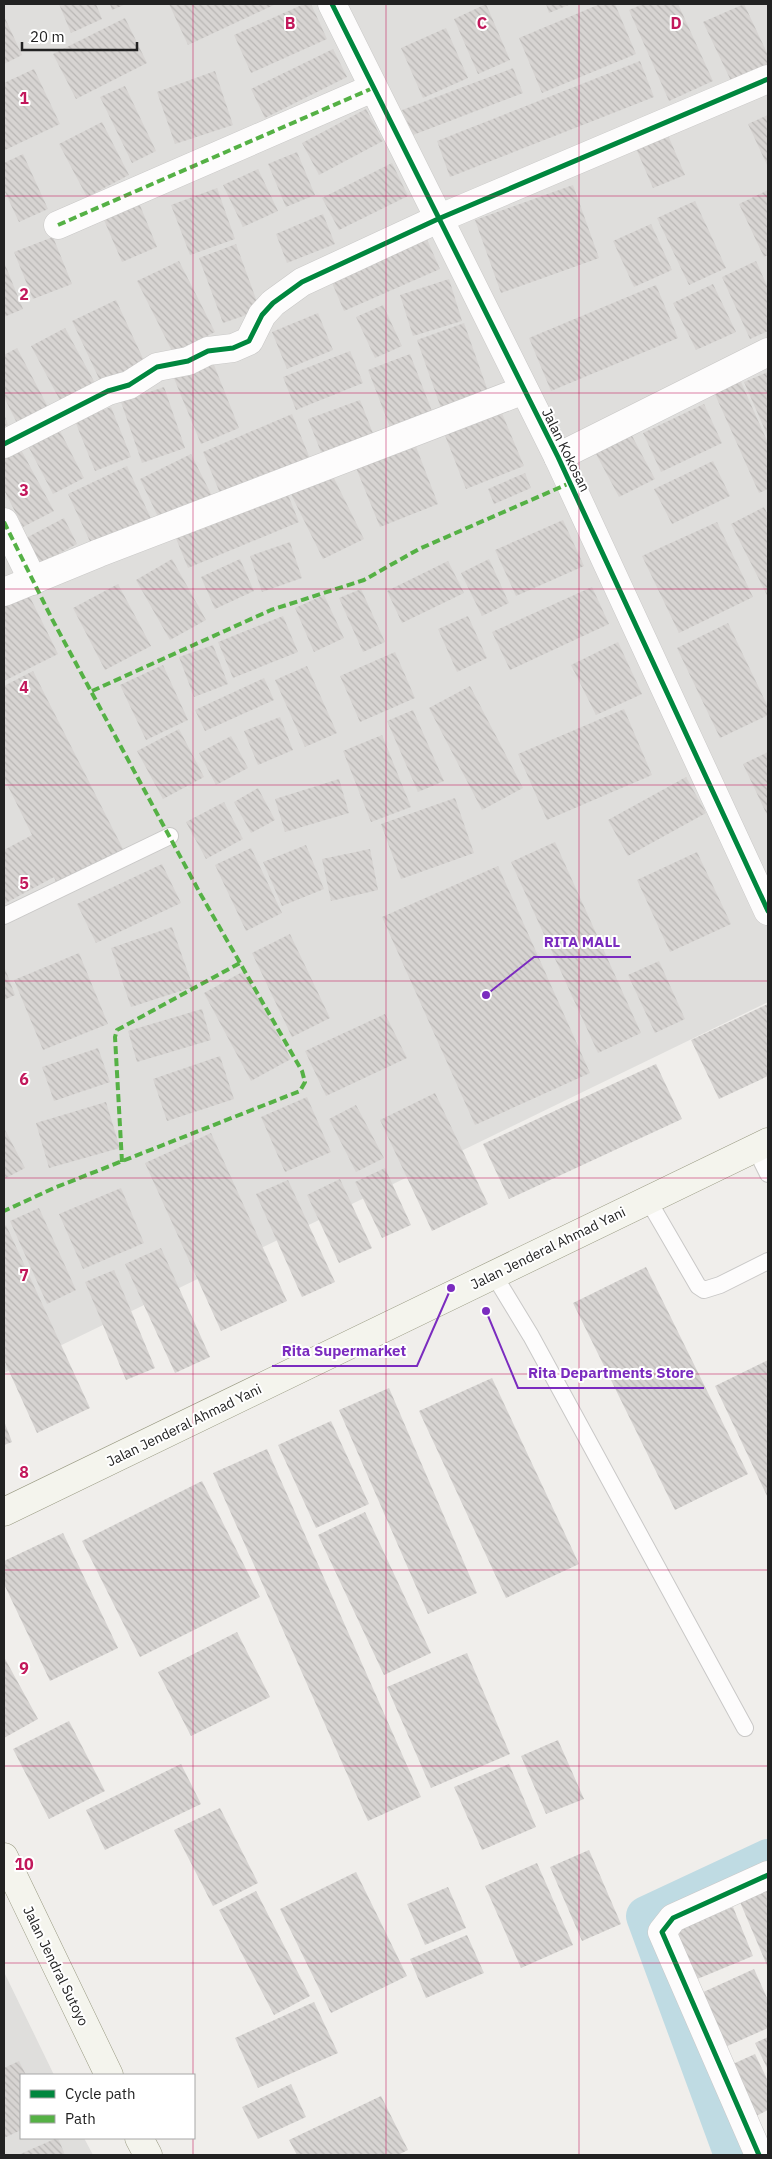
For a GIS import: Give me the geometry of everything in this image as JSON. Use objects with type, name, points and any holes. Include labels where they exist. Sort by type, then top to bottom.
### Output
[{"type":"main road","name":"Jalan Jenderal Ahmad Yani","points":[[4,1512],[762,1145]]},
{"type":"main road","name":"Jalan Jendral Sutoyo","points":[[4,1857],[109,2074]]},
{"type":"main road","points":[[140,2139],[148,2155]]},
{"type":"street","name":"Jalan Kokosan","points":[[332,4],[558,457],[768,911]]},
{"type":"street","points":[[4,444],[108,391],[129,385],[157,367],[181,363],[208,351],[233,348],[249,341],[258,321],[268,309],[302,282],[438,219],[768,79]]},
{"type":"street","points":[[58,225],[373,88]]},
{"type":"street","points":[[558,457],[768,352]]},
{"type":"street","points":[[4,592],[99,552],[524,390]]},
{"type":"street","points":[[4,522],[33,581]]},
{"type":"street","points":[[759,2155],[662,1932],[673,1918],[768,1875]]},
{"type":"lane","points":[[4,916],[170,836]]},
{"type":"lane","points":[[762,1145],[768,1174]]},
{"type":"lane","points":[[648,1200],[693,1278],[698,1286],[704,1290],[720,1285],[768,1261]]},
{"type":"lane","points":[[494,1275],[531,1336],[745,1728]]},
{"type":"shaded area","points":[[4,4],[768,4],[768,1002],[4,1373]]},
{"type":"shaded area","points":[[4,1972],[54,2074],[20,2074],[20,2139],[85,2139],[93,2155],[4,2155]]},
{"type":"building","points":[[59,4],[96,4],[102,19],[71,33]]},
{"type":"building","points":[[110,4],[126,4],[112,10]]},
{"type":"building","points":[[169,4],[276,4],[188,45]]},
{"type":"building","points":[[304,4],[311,4],[327,39],[251,73],[234,35]]},
{"type":"building","points":[[486,4],[510,60],[478,74],[454,19]]},
{"type":"building","points":[[546,4],[571,4],[549,13]]},
{"type":"building","points":[[600,4],[615,4],[636,54],[542,93],[519,38]]},
{"type":"building","points":[[643,4],[678,4],[713,81],[669,101],[629,10]]},
{"type":"building","points":[[744,4],[768,55],[768,69],[733,85],[703,22]]},
{"type":"building","points":[[4,16],[22,55],[4,64]]},
{"type":"building","points":[[125,18],[147,63],[76,99],[53,54]]},
{"type":"building","points":[[446,28],[468,78],[423,98],[401,48]]},
{"type":"building","points":[[333,49],[347,77],[265,118],[251,89]]},
{"type":"building","points":[[640,61],[654,97],[450,177],[437,141]]},
{"type":"building","points":[[513,68],[523,93],[413,135],[402,110]]},
{"type":"building","points":[[34,69],[60,124],[5,150],[4,83]]},
{"type":"building","points":[[215,71],[233,125],[175,144],[157,92]]},
{"type":"building","points":[[125,86],[156,151],[132,163],[100,97]]},
{"type":"building","points":[[366,109],[383,141],[319,175],[302,143]]},
{"type":"building","points":[[768,115],[768,164],[767,165],[748,124]]},
{"type":"building","points":[[102,122],[129,175],[87,197],[59,144]]},
{"type":"building","points":[[667,133],[685,175],[653,188],[635,146]]},
{"type":"building","points":[[297,152],[315,195],[286,207],[268,164]]},
{"type":"building","points":[[23,154],[48,209],[19,222],[4,190],[4,163]]},
{"type":"building","points":[[392,163],[408,196],[339,230],[322,198]]},
{"type":"building","points":[[258,169],[278,211],[243,227],[223,185]]},
{"type":"building","points":[[573,185],[599,258],[501,293],[475,220]]},
{"type":"building","points":[[217,188],[235,239],[190,255],[171,205]]},
{"type":"building","points":[[768,190],[768,255],[764,257],[739,204]]},
{"type":"building","points":[[137,198],[157,247],[122,262],[101,213]]},
{"type":"building","points":[[695,201],[726,268],[689,285],[657,218]]},
{"type":"building","points":[[323,214],[335,244],[287,263],[276,234]]},
{"type":"building","points":[[651,224],[672,270],[634,287],[613,241]]},
{"type":"building","points":[[425,235],[440,269],[344,311],[330,278]]},
{"type":"building","points":[[53,237],[72,284],[33,299],[14,252]]},
{"type":"building","points":[[236,244],[260,310],[223,323],[199,258]]},
{"type":"building","points":[[179,261],[215,332],[173,353],[137,281]]},
{"type":"building","points":[[756,261],[768,288],[768,331],[750,339],[722,277]]},
{"type":"building","points":[[4,262],[23,309],[4,317]]},
{"type":"building","points":[[449,279],[462,321],[413,336],[400,295]]},
{"type":"building","points":[[713,284],[736,332],[696,350],[673,303]]},
{"type":"building","points":[[656,285],[678,338],[551,391],[529,338]]},
{"type":"building","points":[[116,300],[146,365],[102,385],[72,321]]},
{"type":"building","points":[[383,305],[402,346],[375,358],[356,317]]},
{"type":"building","points":[[318,313],[333,350],[287,369],[272,332]]},
{"type":"building","points":[[464,323],[489,394],[442,411],[417,340]]},
{"type":"building","points":[[65,328],[96,385],[62,404],[31,346]]},
{"type":"building","points":[[17,348],[48,407],[17,423],[4,397],[4,355]]},
{"type":"building","points":[[350,351],[363,383],[296,410],[283,377]]},
{"type":"building","points":[[410,354],[435,419],[393,435],[368,370]]},
{"type":"building","points":[[212,360],[239,428],[201,444],[173,376]]},
{"type":"building","points":[[768,372],[768,437],[744,382]]},
{"type":"building","points":[[740,380],[768,443],[768,489],[759,493],[714,392]]},
{"type":"building","points":[[164,387],[185,448],[142,463],[121,402]]},
{"type":"building","points":[[360,400],[376,441],[324,460],[308,419]]},
{"type":"building","points":[[704,404],[722,443],[661,472],[643,433]]},
{"type":"building","points":[[111,407],[131,457],[95,471],[75,421]]},
{"type":"building","points":[[501,411],[524,466],[466,489],[444,433]]},
{"type":"building","points":[[4,414],[8,425],[4,426]]},
{"type":"building","points":[[292,414],[313,466],[224,503],[203,452]]},
{"type":"building","points":[[57,425],[84,478],[53,494],[26,442]]},
{"type":"building","points":[[631,434],[655,479],[619,497],[595,452]]},
{"type":"building","points":[[413,439],[438,504],[380,527],[354,463]]},
{"type":"building","points":[[19,446],[54,511],[23,527],[4,490],[4,454]]},
{"type":"building","points":[[191,454],[214,500],[162,525],[140,479]]},
{"type":"building","points":[[713,461],[730,496],[672,524],[654,489]]},
{"type":"building","points":[[127,466],[153,523],[94,550],[68,494]]},
{"type":"building","points":[[328,466],[364,539],[323,559],[287,486]]},
{"type":"building","points":[[525,473],[531,488],[494,504],[488,489]]},
{"type":"building","points":[[286,490],[299,522],[188,568],[175,536]]},
{"type":"building","points":[[764,507],[768,515],[768,597],[731,524]]},
{"type":"building","points":[[64,518],[77,544],[39,564],[26,538]]},
{"type":"building","points":[[563,520],[584,566],[516,596],[495,550]]},
{"type":"building","points":[[717,522],[753,597],[679,633],[642,556]]},
{"type":"building","points":[[290,542],[302,578],[262,592],[250,556]]},
{"type":"building","points":[[172,559],[206,620],[170,640],[136,580]]},
{"type":"building","points":[[240,559],[254,591],[215,609],[201,577]]},
{"type":"building","points":[[489,559],[509,603],[482,616],[461,573]]},
{"type":"building","points":[[448,561],[464,593],[402,623],[387,591]]},
{"type":"building","points":[[118,584],[151,646],[105,670],[73,608]]},
{"type":"building","points":[[592,587],[609,624],[510,670],[492,632]]},
{"type":"building","points":[[26,589],[58,654],[4,681],[4,599]]},
{"type":"building","points":[[361,589],[385,642],[363,652],[339,598]]},
{"type":"building","points":[[324,595],[344,638],[314,652],[295,608]]},
{"type":"building","points":[[283,616],[298,652],[233,678],[218,642]]},
{"type":"building","points":[[468,616],[487,658],[457,672],[438,629]]},
{"type":"building","points":[[728,623],[768,707],[768,715],[720,738],[677,648]]},
{"type":"building","points":[[618,642],[642,694],[596,715],[571,665]]},
{"type":"building","points":[[213,645],[228,684],[194,697],[179,657]]},
{"type":"building","points":[[395,652],[415,698],[360,722],[340,676]]},
{"type":"building","points":[[163,665],[188,720],[146,740],[120,685]]},
{"type":"building","points":[[307,666],[337,733],[305,747],[275,680]]},
{"type":"building","points":[[33,671],[125,853],[58,887],[54,877],[4,904],[4,850],[32,835],[4,778],[4,686]]},
{"type":"building","points":[[264,678],[274,700],[205,731],[195,710]]},
{"type":"building","points":[[470,686],[523,788],[482,810],[429,708]]},
{"type":"building","points":[[624,709],[652,775],[547,820],[518,754]]},
{"type":"building","points":[[413,710],[444,781],[418,792],[387,721]]},
{"type":"building","points":[[280,717],[293,750],[258,765],[244,731]]},
{"type":"building","points":[[179,729],[204,777],[163,799],[137,751]]},
{"type":"building","points":[[382,735],[411,807],[371,822],[343,751]]},
{"type":"building","points":[[231,736],[248,768],[216,785],[199,753]]},
{"type":"building","points":[[768,752],[768,817],[743,764]]},
{"type":"building","points":[[686,777],[706,813],[628,856],[608,820]]},
{"type":"building","points":[[339,779],[349,813],[285,832],[275,799]]},
{"type":"building","points":[[258,788],[275,820],[251,833],[234,802]]},
{"type":"building","points":[[455,798],[474,853],[401,879],[381,824]]},
{"type":"building","points":[[224,802],[243,839],[206,859],[186,822]]},
{"type":"building","points":[[555,842],[641,1033],[598,1053],[511,862]]},
{"type":"building","points":[[306,845],[324,889],[282,906],[263,862]]},
{"type":"building","points":[[251,848],[282,913],[246,931],[215,865]]},
{"type":"building","points":[[370,849],[378,890],[331,901],[322,859]]},
{"type":"building","points":[[697,852],[731,924],[670,952],[637,880]]},
{"type":"building","points":[[162,864],[181,903],[96,943],[77,904]]},
{"type":"building","points":[[498,866],[590,1073],[475,1125],[382,917]]},
{"type":"building","points":[[172,927],[193,987],[131,1007],[111,948]]},
{"type":"building","points":[[290,934],[330,1018],[292,1037],[252,953]]},
{"type":"building","points":[[79,953],[108,1024],[43,1050],[14,980]]},
{"type":"building","points":[[659,961],[685,1019],[655,1033],[628,975]]},
{"type":"building","points":[[4,966],[15,995],[4,1000]]},
{"type":"building","points":[[244,971],[291,1059],[251,1081],[204,993]]},
{"type":"building","points":[[768,1004],[768,1076],[719,1099],[691,1040]]},
{"type":"building","points":[[202,1009],[211,1040],[137,1062],[128,1031]]},
{"type":"building","points":[[385,1014],[407,1058],[326,1096],[305,1051]]},
{"type":"building","points":[[98,1048],[110,1082],[54,1101],[42,1067]]},
{"type":"building","points":[[220,1056],[234,1099],[167,1121],[153,1079]]},
{"type":"building","points":[[656,1064],[682,1119],[509,1199],[483,1144]]},
{"type":"building","points":[[435,1093],[488,1204],[432,1231],[380,1120]]},
{"type":"building","points":[[307,1097],[331,1152],[285,1172],[261,1117]]},
{"type":"building","points":[[106,1102],[120,1148],[49,1168],[36,1123]]},
{"type":"building","points":[[356,1105],[384,1158],[356,1172],[329,1119]]},
{"type":"building","points":[[4,1128],[25,1168],[4,1179]]},
{"type":"building","points":[[211,1133],[287,1301],[221,1331],[145,1163]]},
{"type":"building","points":[[385,1168],[411,1225],[382,1238],[355,1182]]},
{"type":"building","points":[[340,1179],[372,1248],[339,1263],[307,1195]]},
{"type":"building","points":[[288,1180],[335,1282],[302,1297],[256,1194]]},
{"type":"building","points":[[121,1188],[144,1243],[83,1269],[59,1214]]},
{"type":"building","points":[[39,1208],[76,1290],[47,1304],[10,1221]]},
{"type":"building","points":[[6,1225],[90,1408],[37,1433],[4,1360],[4,1226]]},
{"type":"building","points":[[161,1248],[210,1357],[175,1373],[125,1264]]},
{"type":"building","points":[[646,1267],[748,1474],[675,1510],[573,1303]]},
{"type":"building","points":[[114,1270],[155,1368],[126,1380],[85,1282]]},
{"type":"building","points":[[768,1360],[768,1498],[715,1386]]},
{"type":"building","points":[[492,1378],[579,1564],[506,1598],[419,1411]]},
{"type":"building","points":[[389,1388],[477,1593],[428,1614],[339,1410]]},
{"type":"building","points":[[4,1421],[12,1442],[4,1445]]},
{"type":"building","points":[[331,1421],[369,1504],[316,1528],[278,1445]]},
{"type":"building","points":[[267,1449],[421,1797],[368,1821],[213,1473]]},
{"type":"building","points":[[202,1481],[260,1597],[140,1657],[82,1541]]},
{"type":"building","points":[[365,1512],[431,1653],[384,1675],[318,1535]]},
{"type":"building","points":[[63,1533],[118,1648],[50,1681],[4,1584],[4,1561]]},
{"type":"building","points":[[237,1632],[270,1697],[191,1736],[158,1672]]},
{"type":"building","points":[[467,1653],[510,1754],[431,1788],[387,1687]]},
{"type":"building","points":[[4,1657],[38,1719],[4,1738]]},
{"type":"building","points":[[69,1721],[105,1791],[49,1819],[13,1749]]},
{"type":"building","points":[[558,1740],[584,1799],[546,1814],[521,1756]]},
{"type":"building","points":[[181,1764],[201,1804],[105,1850],[86,1810]]},
{"type":"building","points":[[509,1764],[536,1827],[482,1850],[454,1787]]},
{"type":"building","points":[[220,1808],[258,1883],[213,1906],[174,1830]]},
{"type":"building","points":[[589,1850],[621,1924],[582,1941],[550,1867]]},
{"type":"building","points":[[537,1863],[573,1945],[521,1968],[485,1886]]},
{"type":"building","points":[[356,1872],[407,1976],[331,2013],[280,1909]]},
{"type":"building","points":[[448,1887],[466,1928],[425,1945],[407,1904]]},
{"type":"building","points":[[768,1889],[768,1968],[740,1902]]},
{"type":"building","points":[[256,1891],[310,1996],[274,2015],[219,1910]]},
{"type":"building","points":[[733,1907],[753,1956],[690,1982],[670,1933]]},
{"type":"building","points":[[467,1935],[484,1973],[426,1998],[410,1959]]},
{"type":"building","points":[[754,1969],[768,2000],[768,2028],[723,2048],[699,1994]]},
{"type":"building","points":[[314,2002],[338,2053],[258,2088],[235,2038]]},
{"type":"building","points":[[768,2037],[768,2070],[755,2043]]},
{"type":"building","points":[[755,2054],[768,2081],[768,2110],[748,2120],[724,2068]]},
{"type":"building","points":[[19,2061],[26,2074],[20,2074],[20,2130],[4,2138],[4,2068]]},
{"type":"building","points":[[291,2084],[306,2117],[258,2139],[242,2107]]},
{"type":"building","points":[[381,2096],[408,2150],[398,2155],[297,2155],[289,2140]]},
{"type":"building","points":[[58,2139],[65,2155],[18,2155]]},
{"type":"waterway","points":[[734,2155],[646,1916],[768,1859]]},
{"type":"marked path","points":[[58,225],[373,88]]},
{"type":"marked path","points":[[92,691],[271,610],[364,580],[419,549],[570,483]]},
{"type":"marked path","points":[[4,522],[52,619],[201,895],[302,1071],[305,1082],[300,1091],[54,1188],[4,1211]]},
{"type":"marked path","points":[[122,1162],[115,1037],[117,1030],[240,963]]},
{"type":"cycle path","points":[[332,4],[558,457],[768,911]]},
{"type":"cycle path","points":[[4,444],[108,391],[129,385],[157,367],[188,361],[208,351],[233,348],[249,341],[262,315],[273,303],[302,282],[438,219],[768,79]]},
{"type":"cycle path","points":[[759,2155],[662,1932],[673,1918],[768,1875]]},
{"type":"place","name":"RITA MALL","points":[[486,995]]},
{"type":"place","name":"Rita Supermarket","points":[[451,1288]]},
{"type":"place","name":"Rita Departments Store","points":[[486,1311]]}]
